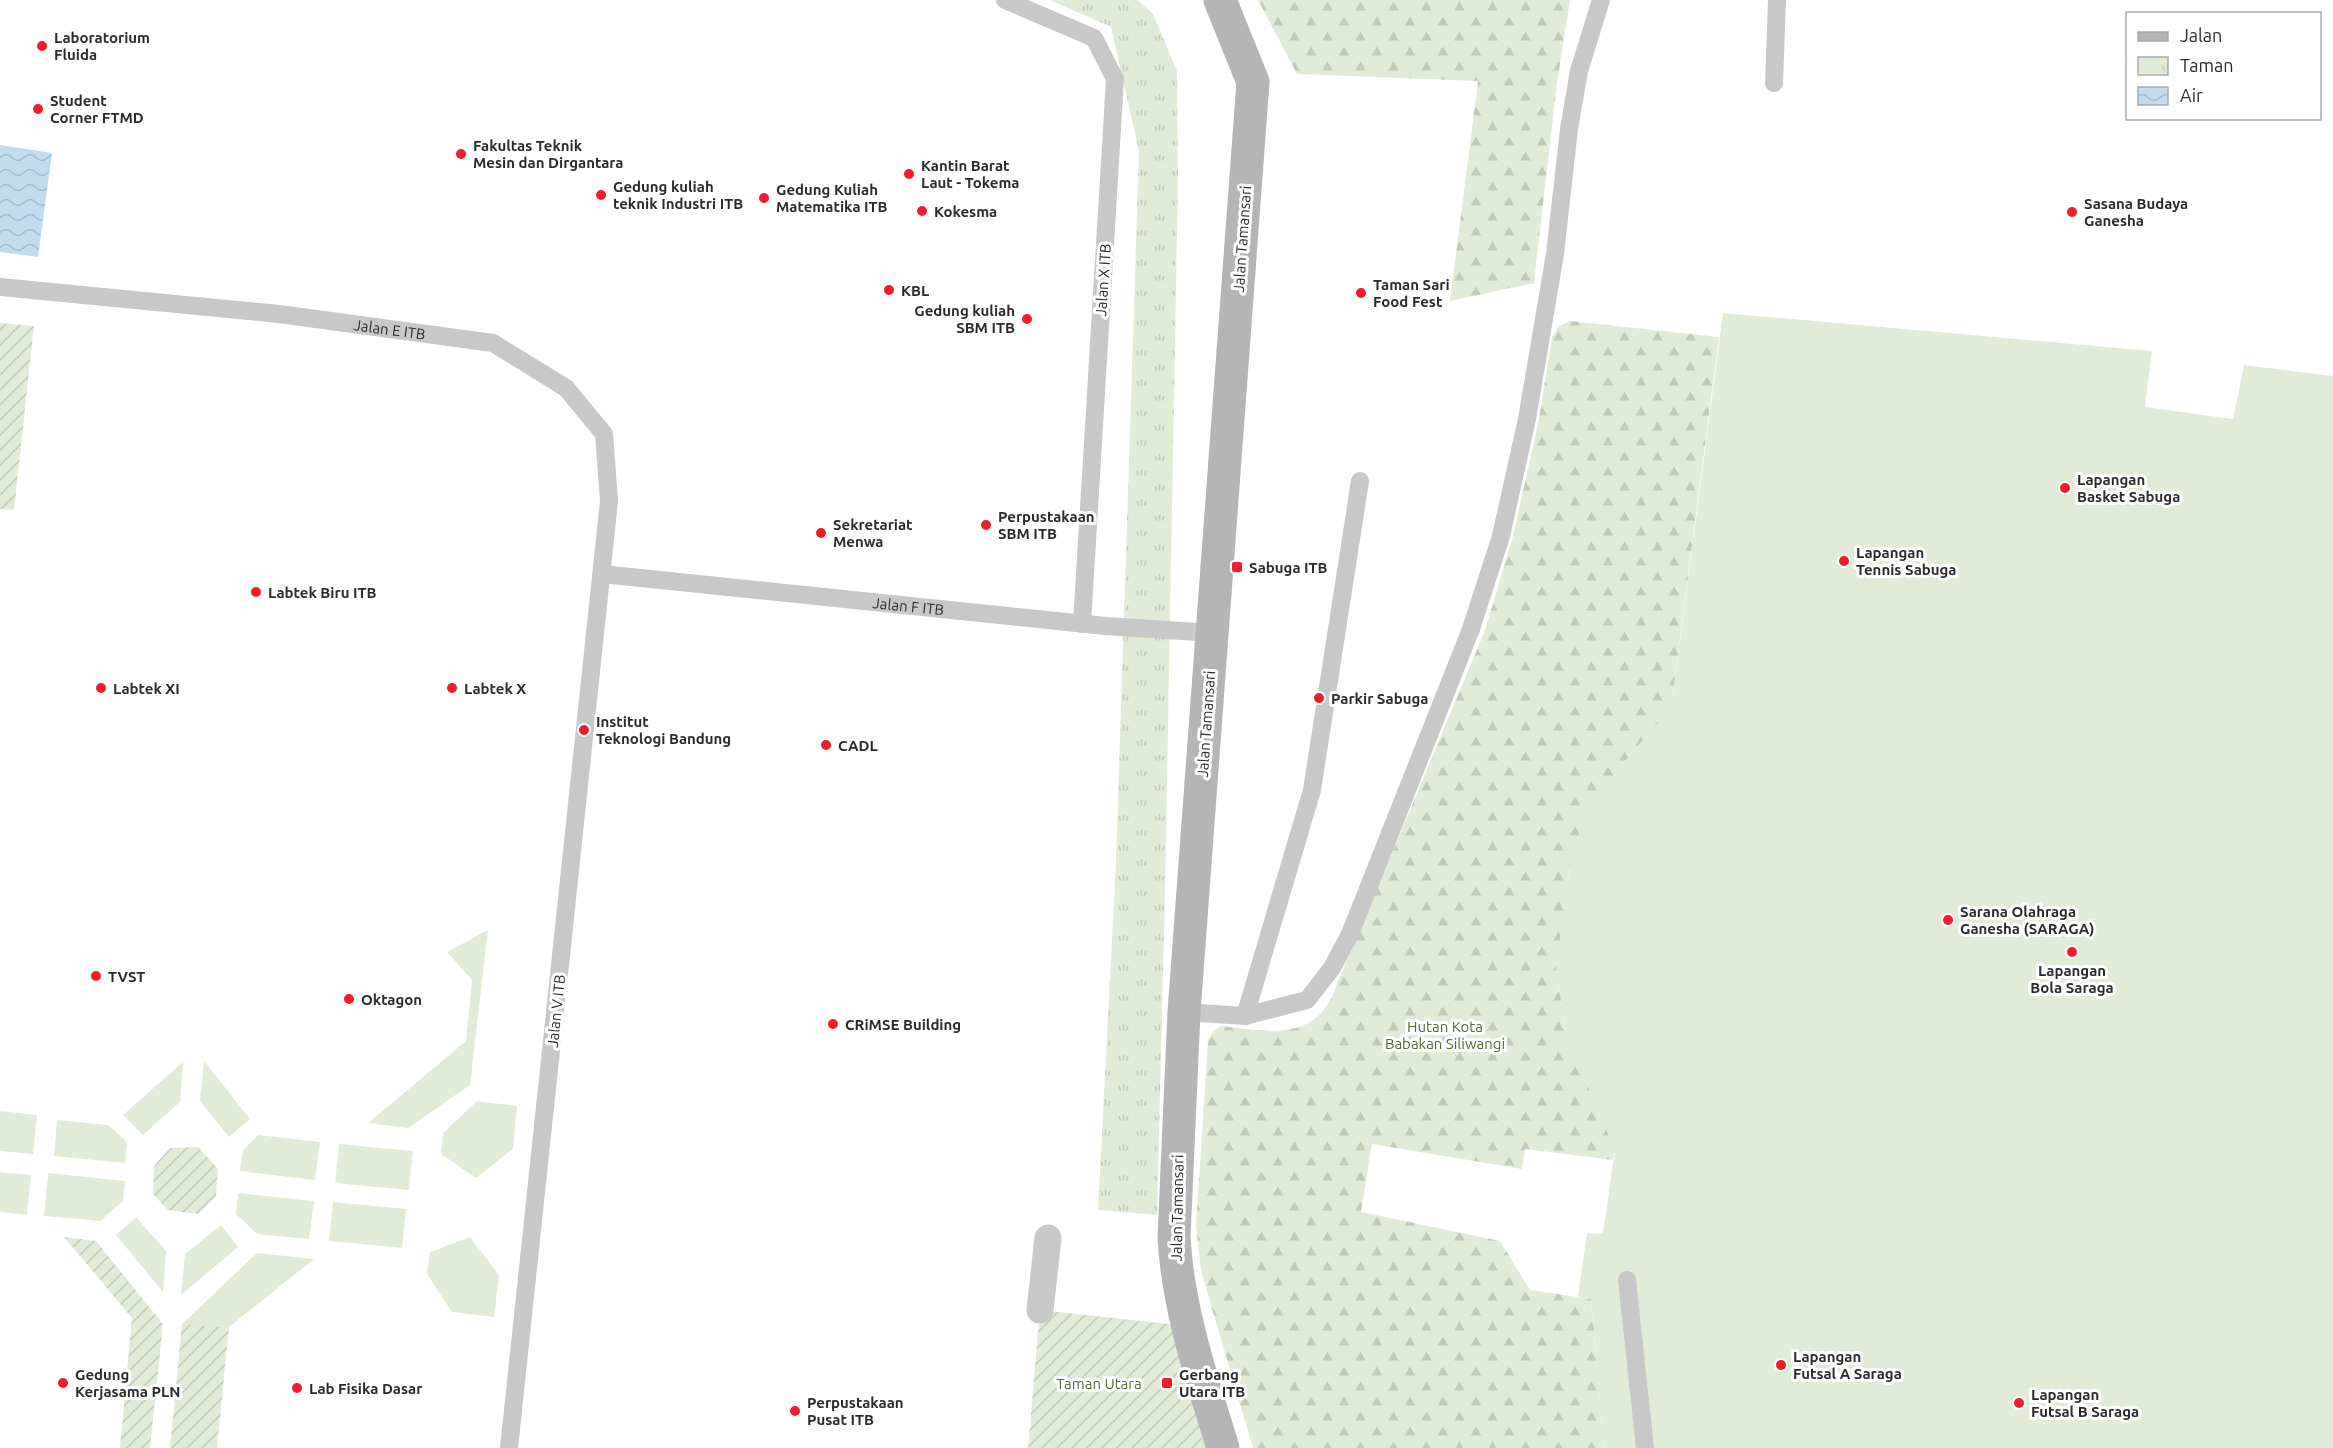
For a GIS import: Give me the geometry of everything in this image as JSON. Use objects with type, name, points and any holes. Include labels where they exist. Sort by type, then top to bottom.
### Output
[{"type":"main road","name":"Jalan Tamansari","points":[[1220,0],[1254,82],[1184,1012],[1174,1237],[1175,1264],[1187,1326],[1223,1448]]},
{"type":"street","points":[[1040,1310],[1048,1238]]},
{"type":"lane","name":"Jalan X ITB","points":[[1005,0],[1094,38],[1115,79],[1082,624]]},
{"type":"lane","points":[[1184,1012],[1245,1016],[1307,1000],[1332,968],[1350,934],[1471,629],[1501,536],[1527,419],[1555,254],[1569,129],[1579,70],[1601,0]]},
{"type":"lane","points":[[1774,83],[1777,0]]},
{"type":"lane","name":"Jalan E ITB","points":[[0,287],[279,314],[492,343],[566,388],[604,434],[609,501],[602,574]]},
{"type":"lane","points":[[1245,1016],[1312,790],[1360,481]]},
{"type":"lane","name":"Jalan F ITB","points":[[602,574],[1082,624],[1213,633]]},
{"type":"lane","name":"Jalan V ITB","points":[[509,1448],[602,574]]},
{"type":"lane","points":[[1627,1281],[1645,1448]]},
{"type":"green space","points":[[1050,0],[1138,0],[1153,14],[1177,71],[1178,180],[1157,1215],[1098,1210],[1116,862],[1139,151],[1111,27]]},
{"type":"green space","points":[[1258,0],[1570,0],[1557,83],[1534,283],[1450,301],[1478,81],[1297,74]]},
{"type":"green space","name":"Sarana Olahraga Ganesha (SARAGA)","points":[[1723,313],[2152,351],[2145,407],[2233,419],[2244,365],[2333,376],[2333,1448],[1604,1448],[1591,1299],[1578,1297],[1587,1233],[1603,1234],[1615,1150],[1566,1033],[1556,968],[1569,872],[1585,815],[1624,762],[1671,708]]},
{"type":"green space","name":"Hutan Kota Babakan Siliwangi","points":[[1570,321],[1719,337],[1671,708],[1624,762],[1585,815],[1569,872],[1556,968],[1566,1033],[1615,1150],[1613,1160],[1525,1149],[1522,1169],[1372,1144],[1361,1212],[1500,1241],[1530,1290],[1591,1299],[1604,1448],[1253,1448],[1201,1271],[1196,1226],[1208,1040],[1213,1031],[1221,1026],[1272,1031],[1297,1028],[1318,1016],[1330,1001],[1484,633],[1512,540],[1539,419],[1552,337],[1559,326]]},
{"type":"green space","points":[[0,323],[34,326],[14,510],[0,509]]},
{"type":"green space","points":[[488,930],[470,1085],[408,1128],[368,1123],[466,1041],[472,980],[447,952]]},
{"type":"green space","points":[[204,1061],[250,1119],[229,1137],[200,1101]]},
{"type":"green space","points":[[183,1062],[180,1102],[143,1135],[123,1115]]},
{"type":"green space","points":[[477,1101],[517,1106],[513,1149],[476,1178],[441,1154],[443,1133]]},
{"type":"green space","points":[[0,1111],[37,1115],[33,1154],[0,1151]]},
{"type":"green space","points":[[57,1120],[108,1125],[127,1142],[125,1163],[54,1156]]},
{"type":"green space","points":[[258,1135],[320,1142],[315,1180],[240,1171],[243,1150]]},
{"type":"green space","points":[[339,1144],[413,1151],[409,1190],[335,1183]]},
{"type":"green space","points":[[198,1147],[218,1169],[216,1196],[198,1214],[168,1210],[153,1194],[154,1166],[170,1148]]},
{"type":"green space","points":[[0,1172],[31,1175],[27,1215],[0,1212]]},
{"type":"green space","points":[[48,1173],[125,1181],[123,1201],[100,1221],[44,1216]]},
{"type":"green space","points":[[238,1193],[314,1201],[309,1239],[257,1234],[236,1214]]},
{"type":"green space","points":[[333,1202],[406,1209],[402,1248],[329,1241]]},
{"type":"green space","points":[[136,1217],[166,1251],[163,1292],[116,1235]]},
{"type":"green space","points":[[221,1225],[238,1247],[181,1295],[185,1254]]},
{"type":"green space","points":[[64,1237],[96,1241],[163,1324],[150,1448],[120,1448],[132,1318]]},
{"type":"green space","points":[[470,1237],[499,1275],[494,1317],[452,1312],[427,1274],[430,1252]]},
{"type":"green space","points":[[257,1253],[314,1259],[229,1327],[182,1324]]},
{"type":"green space","name":"Taman Utara","points":[[1040,1310],[1187,1326],[1225,1448],[1028,1448]]},
{"type":"green space","points":[[182,1324],[229,1327],[217,1448],[170,1448]]},
{"type":"water","points":[[0,145],[52,153],[38,257],[0,252]]},
{"type":"place","name":"Laboratorium Fluida","points":[[42,46]]},
{"type":"place","name":"Student Corner FTMD","points":[[38,109]]},
{"type":"place","name":"Fakultas Teknik Mesin dan Dirgantara","points":[[461,154]]},
{"type":"place","name":"Kantin Barat Laut - Tokema","points":[[909,174]]},
{"type":"place","name":"Gedung kuliah teknik Industri ITB","points":[[601,195]]},
{"type":"place","name":"Gedung Kuliah Matematika ITB","points":[[764,198]]},
{"type":"place","name":"Kokesma","points":[[922,211]]},
{"type":"place","name":"Sasana Budaya Ganesha","points":[[2072,212]]},
{"type":"place","name":"KBL","points":[[889,290]]},
{"type":"place","name":"Taman Sari Food Fest","points":[[1361,293]]},
{"type":"place","name":"Gedung kuliah SBM ITB","points":[[1027,319]]},
{"type":"place","name":"Lapangan Basket Sabuga","points":[[2065,488]]},
{"type":"place","name":"Perpustakaan SBM ITB","points":[[986,525]]},
{"type":"place","name":"Sekretariat Menwa","points":[[821,533]]},
{"type":"place","name":"Lapangan Tennis Sabuga","points":[[1844,561]]},
{"type":"place","name":"Sabuga ITB","points":[[1237,567]]},
{"type":"place","name":"Labtek Biru ITB","points":[[256,592]]},
{"type":"place","name":"Labtek XI","points":[[101,688]]},
{"type":"place","name":"Labtek X","points":[[452,688]]},
{"type":"place","name":"Parkir Sabuga","points":[[1319,698]]},
{"type":"place","name":"Institut Teknologi Bandung","points":[[584,730]]},
{"type":"place","name":"CADL","points":[[826,745]]},
{"type":"place","name":"Sarana Olahraga Ganesha (SARAGA)","points":[[1948,920]]},
{"type":"place","name":"Lapangan Bola Saraga","points":[[2072,952]]},
{"type":"place","name":"TVST","points":[[96,976]]},
{"type":"place","name":"Oktagon","points":[[349,999]]},
{"type":"place","name":"CRiMSE Building","points":[[833,1024]]},
{"type":"place","name":"Lapangan Futsal A Saraga","points":[[1781,1365]]},
{"type":"place","name":"Gedung Kerjasama PLN","points":[[63,1383]]},
{"type":"place","name":"Gerbang Utara ITB","points":[[1167,1383]]},
{"type":"place","name":"Lab Fisika Dasar","points":[[297,1388]]},
{"type":"place","name":"Lapangan Futsal B Saraga","points":[[2019,1403]]},
{"type":"place","name":"Perpustakaan Pusat ITB","points":[[795,1411]]}]
